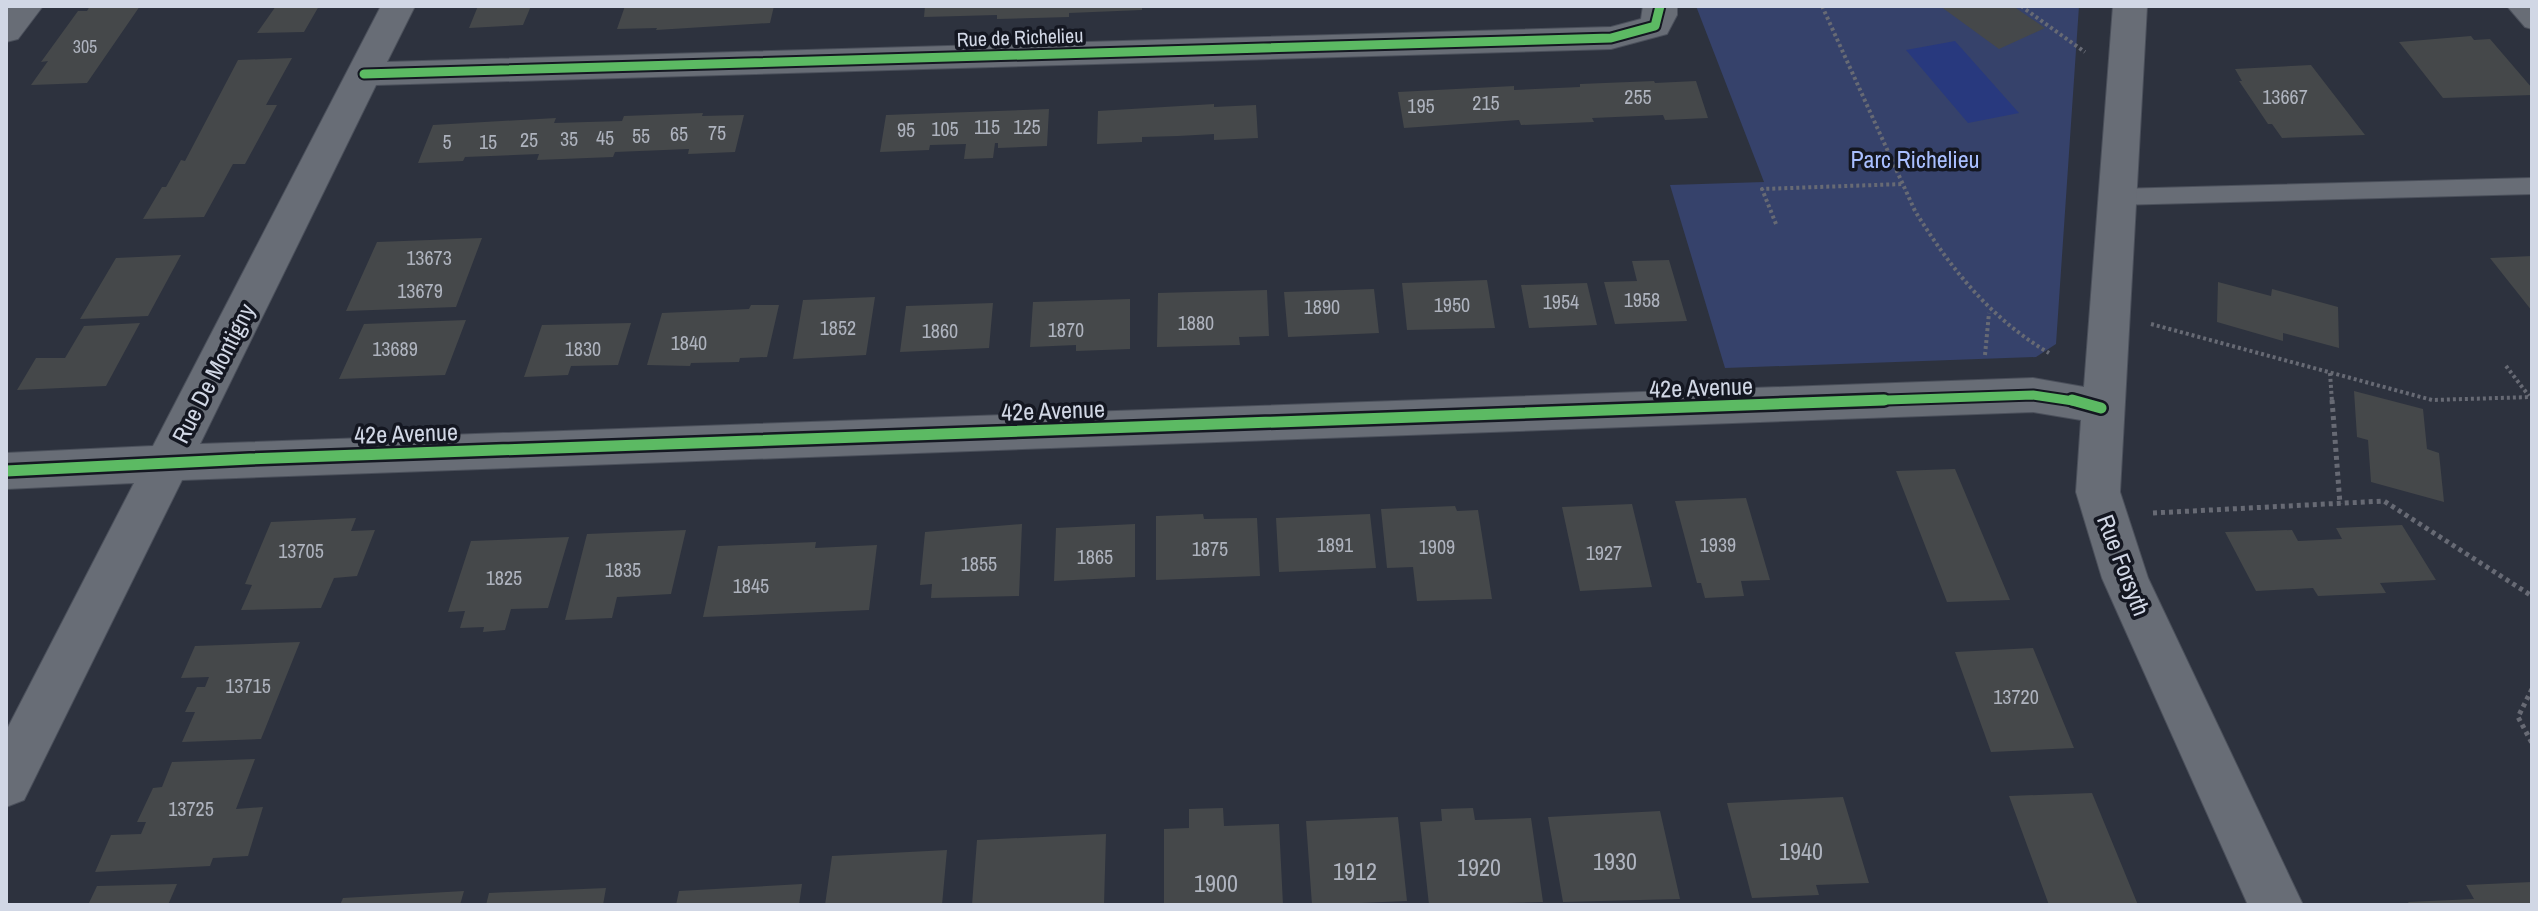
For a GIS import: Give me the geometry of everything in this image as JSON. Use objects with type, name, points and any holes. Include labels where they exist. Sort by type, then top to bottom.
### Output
[{"type":"street","points":[[6,31],[26,6]]},
{"type":"street","name":"Rue De Montigny","points":[[6,783],[398,6]]},
{"type":"street","name":"Rue de Richelieu","points":[[364,74],[1611,38],[1655,26],[1660,6]]},
{"type":"street","name":"Rue Forsyth","points":[[2130,6],[2098,492],[2125,578],[2276,905]]},
{"type":"street","name":"42e Avenue","points":[[6,471],[2033,395],[2067,399],[2102,395]]},
{"type":"lane","points":[[2517,6],[2532,23]]},
{"type":"lane","points":[[2116,197],[2532,186]]},
{"type":"path","points":[[1822,6],[1903,184],[1934,242],[1989,312],[2102,395]]},
{"type":"path","points":[[2021,6],[2125,80]]},
{"type":"path","points":[[1776,224],[1762,189],[1903,184]]},
{"type":"path","points":[[2108,311],[2432,400],[2531,398]]},
{"type":"path","points":[[2506,366],[2531,398]]},
{"type":"path","points":[[2329,373],[2340,504]]},
{"type":"path","points":[[2103,513],[2384,501],[2532,596]]},
{"type":"path","points":[[2532,689],[2518,717],[2532,743]]},
{"type":"green space","name":"Parc Richelieu","points":[[1696,6],[2079,6],[2056,344],[2036,357],[1725,368],[1670,185],[1764,182]]},
{"type":"water","points":[[1955,41],[2019,113],[1968,123],[1906,50]]},
{"type":"building","points":[[90,6],[140,6],[87,83],[31,85],[48,61],[41,62],[78,11],[87,11]]},
{"type":"building","points":[[276,6],[319,6],[304,32],[257,33]]},
{"type":"building","points":[[478,6],[531,6],[523,25],[469,28]]},
{"type":"building","points":[[625,6],[774,6],[770,23],[656,30],[617,29]]},
{"type":"building","points":[[925,6],[1142,6],[1142,10],[1069,13],[1069,17],[997,19],[997,15],[924,17]]},
{"type":"building","points":[[1940,6],[2013,6],[2045,28],[1999,49]]},
{"type":"building","points":[[2471,36],[2474,40],[2490,39],[2532,88],[2532,95],[2443,98],[2399,42]]},
{"type":"building","points":[[292,58],[266,105],[277,105],[245,164],[233,164],[204,217],[143,219],[181,160],[185,161],[238,60]]},
{"type":"building","points":[[2311,65],[2365,135],[2282,138],[2272,124],[2268,124],[2239,81],[2242,81],[2235,69]]},
{"type":"building","points":[[1696,81],[1708,118],[1665,120],[1663,115],[1592,118],[1594,122],[1521,125],[1519,120],[1404,128],[1398,92],[1514,86],[1514,90]]},
{"type":"building","points":[[1214,104],[1214,107],[1256,105],[1258,138],[1214,140],[1214,134],[1142,137],[1142,142],[1097,144],[1098,111]]},
{"type":"building","points":[[1049,109],[1047,146],[998,148],[998,143],[995,143],[993,158],[964,159],[966,144],[930,145],[929,150],[880,152],[886,115]]},
{"type":"building","points":[[703,113],[702,116],[744,115],[735,152],[688,154],[689,149],[615,152],[613,157],[537,160],[539,154],[465,157],[463,161],[418,163],[433,125],[556,118],[554,123],[622,121],[624,116]]},
{"type":"building","points":[[482,238],[456,307],[346,311],[377,242]]},
{"type":"building","points":[[181,255],[148,316],[80,319],[116,258]]},
{"type":"building","points":[[2532,256],[2532,311],[2490,258]]},
{"type":"building","points":[[1669,260],[1687,321],[1615,324],[1604,282],[1637,281],[1632,261]]},
{"type":"building","points":[[1487,280],[1495,328],[1407,330],[1402,283]]},
{"type":"building","points":[[2218,282],[2271,296],[2272,289],[2338,307],[2339,348],[2283,333],[2283,341],[2217,322]]},
{"type":"building","points":[[1587,283],[1597,325],[1529,328],[1521,285]]},
{"type":"building","points":[[1374,289],[1379,333],[1288,337],[1284,292]]},
{"type":"building","points":[[1267,290],[1269,336],[1239,337],[1240,345],[1157,347],[1158,293]]},
{"type":"building","points":[[875,297],[866,355],[793,359],[803,300]]},
{"type":"building","points":[[1130,299],[1130,349],[1076,351],[1076,345],[1030,347],[1033,302]]},
{"type":"building","points":[[993,303],[989,348],[900,352],[906,306]]},
{"type":"building","points":[[751,305],[779,305],[767,357],[740,358],[739,362],[691,363],[690,366],[647,365],[662,313],[749,309]]},
{"type":"building","points":[[466,320],[445,375],[339,379],[364,324]]},
{"type":"building","points":[[140,323],[106,386],[17,390],[36,358],[65,358],[84,326]]},
{"type":"building","points":[[631,323],[618,365],[571,366],[568,375],[524,377],[542,325]]},
{"type":"building","points":[[2354,391],[2423,409],[2427,449],[2439,453],[2444,502],[2371,482],[2368,440],[2357,437]]},
{"type":"building","points":[[1955,469],[2010,600],[1947,602],[1896,471]]},
{"type":"building","points":[[1746,498],[1770,580],[1741,581],[1744,596],[1705,598],[1701,583],[1697,583],[1675,501]]},
{"type":"building","points":[[1632,504],[1652,587],[1580,591],[1562,507]]},
{"type":"building","points":[[1455,506],[1457,511],[1478,510],[1492,599],[1417,601],[1413,567],[1387,568],[1381,509]]},
{"type":"building","points":[[1203,514],[1204,519],[1257,518],[1260,576],[1156,580],[1156,516]]},
{"type":"building","points":[[1370,514],[1376,568],[1279,572],[1276,518]]},
{"type":"building","points":[[356,518],[351,531],[375,530],[357,576],[334,578],[321,608],[241,610],[252,585],[245,584],[271,522]]},
{"type":"building","points":[[1022,524],[1019,596],[931,598],[932,584],[920,585],[925,532]]},
{"type":"building","points":[[1135,524],[1135,577],[1054,581],[1056,528]]},
{"type":"building","points":[[2402,525],[2436,580],[2380,583],[2386,593],[2318,596],[2313,588],[2256,591],[2225,532],[2292,530],[2298,541],[2342,539],[2336,528]]},
{"type":"building","points":[[686,530],[671,594],[617,597],[612,618],[565,620],[587,534]]},
{"type":"building","points":[[569,537],[548,608],[511,609],[505,630],[483,632],[484,627],[460,628],[465,611],[448,612],[471,541]]},
{"type":"building","points":[[816,542],[815,548],[877,545],[869,610],[703,617],[718,546]]},
{"type":"building","points":[[300,642],[261,739],[182,742],[195,712],[185,712],[197,687],[205,687],[209,677],[181,678],[195,646]]},
{"type":"building","points":[[2033,648],[2074,748],[1991,752],[1955,652]]},
{"type":"building","points":[[255,759],[236,809],[263,807],[248,856],[213,858],[210,866],[95,872],[111,835],[141,834],[146,822],[137,822],[153,788],[162,787],[172,762]]},
{"type":"building","points":[[2092,793],[2138,905],[2049,905],[2009,796]]},
{"type":"building","points":[[1843,797],[1869,883],[1816,885],[1819,895],[1752,898],[1727,803]]},
{"type":"building","points":[[1223,808],[1224,826],[1279,824],[1283,905],[1164,905],[1164,829],[1189,828],[1189,809]]},
{"type":"building","points":[[1473,808],[1475,820],[1531,818],[1543,902],[1429,905],[1420,822],[1442,821],[1441,809]]},
{"type":"building","points":[[1660,811],[1680,899],[1563,902],[1548,817]]},
{"type":"building","points":[[1398,817],[1407,901],[1312,905],[1306,821]]},
{"type":"building","points":[[1106,834],[1104,905],[972,905],[977,840]]},
{"type":"building","points":[[947,850],[942,905],[825,905],[832,856]]},
{"type":"building","points":[[2532,882],[2532,905],[2410,905],[2408,902],[2474,899],[2466,885]]},
{"type":"building","points":[[177,884],[168,905],[88,905],[97,886]]},
{"type":"building","points":[[802,884],[799,905],[676,905],[679,891]]},
{"type":"building","points":[[606,888],[603,905],[486,905],[489,893]]},
{"type":"building","points":[[464,891],[460,905],[340,905],[343,898]]},
{"type":"cycle path","points":[[364,74],[1611,38],[1655,26],[1660,6]]},
{"type":"cycle path","points":[[6,471],[250,459],[2033,395],[2067,399],[2101,408]]}]
